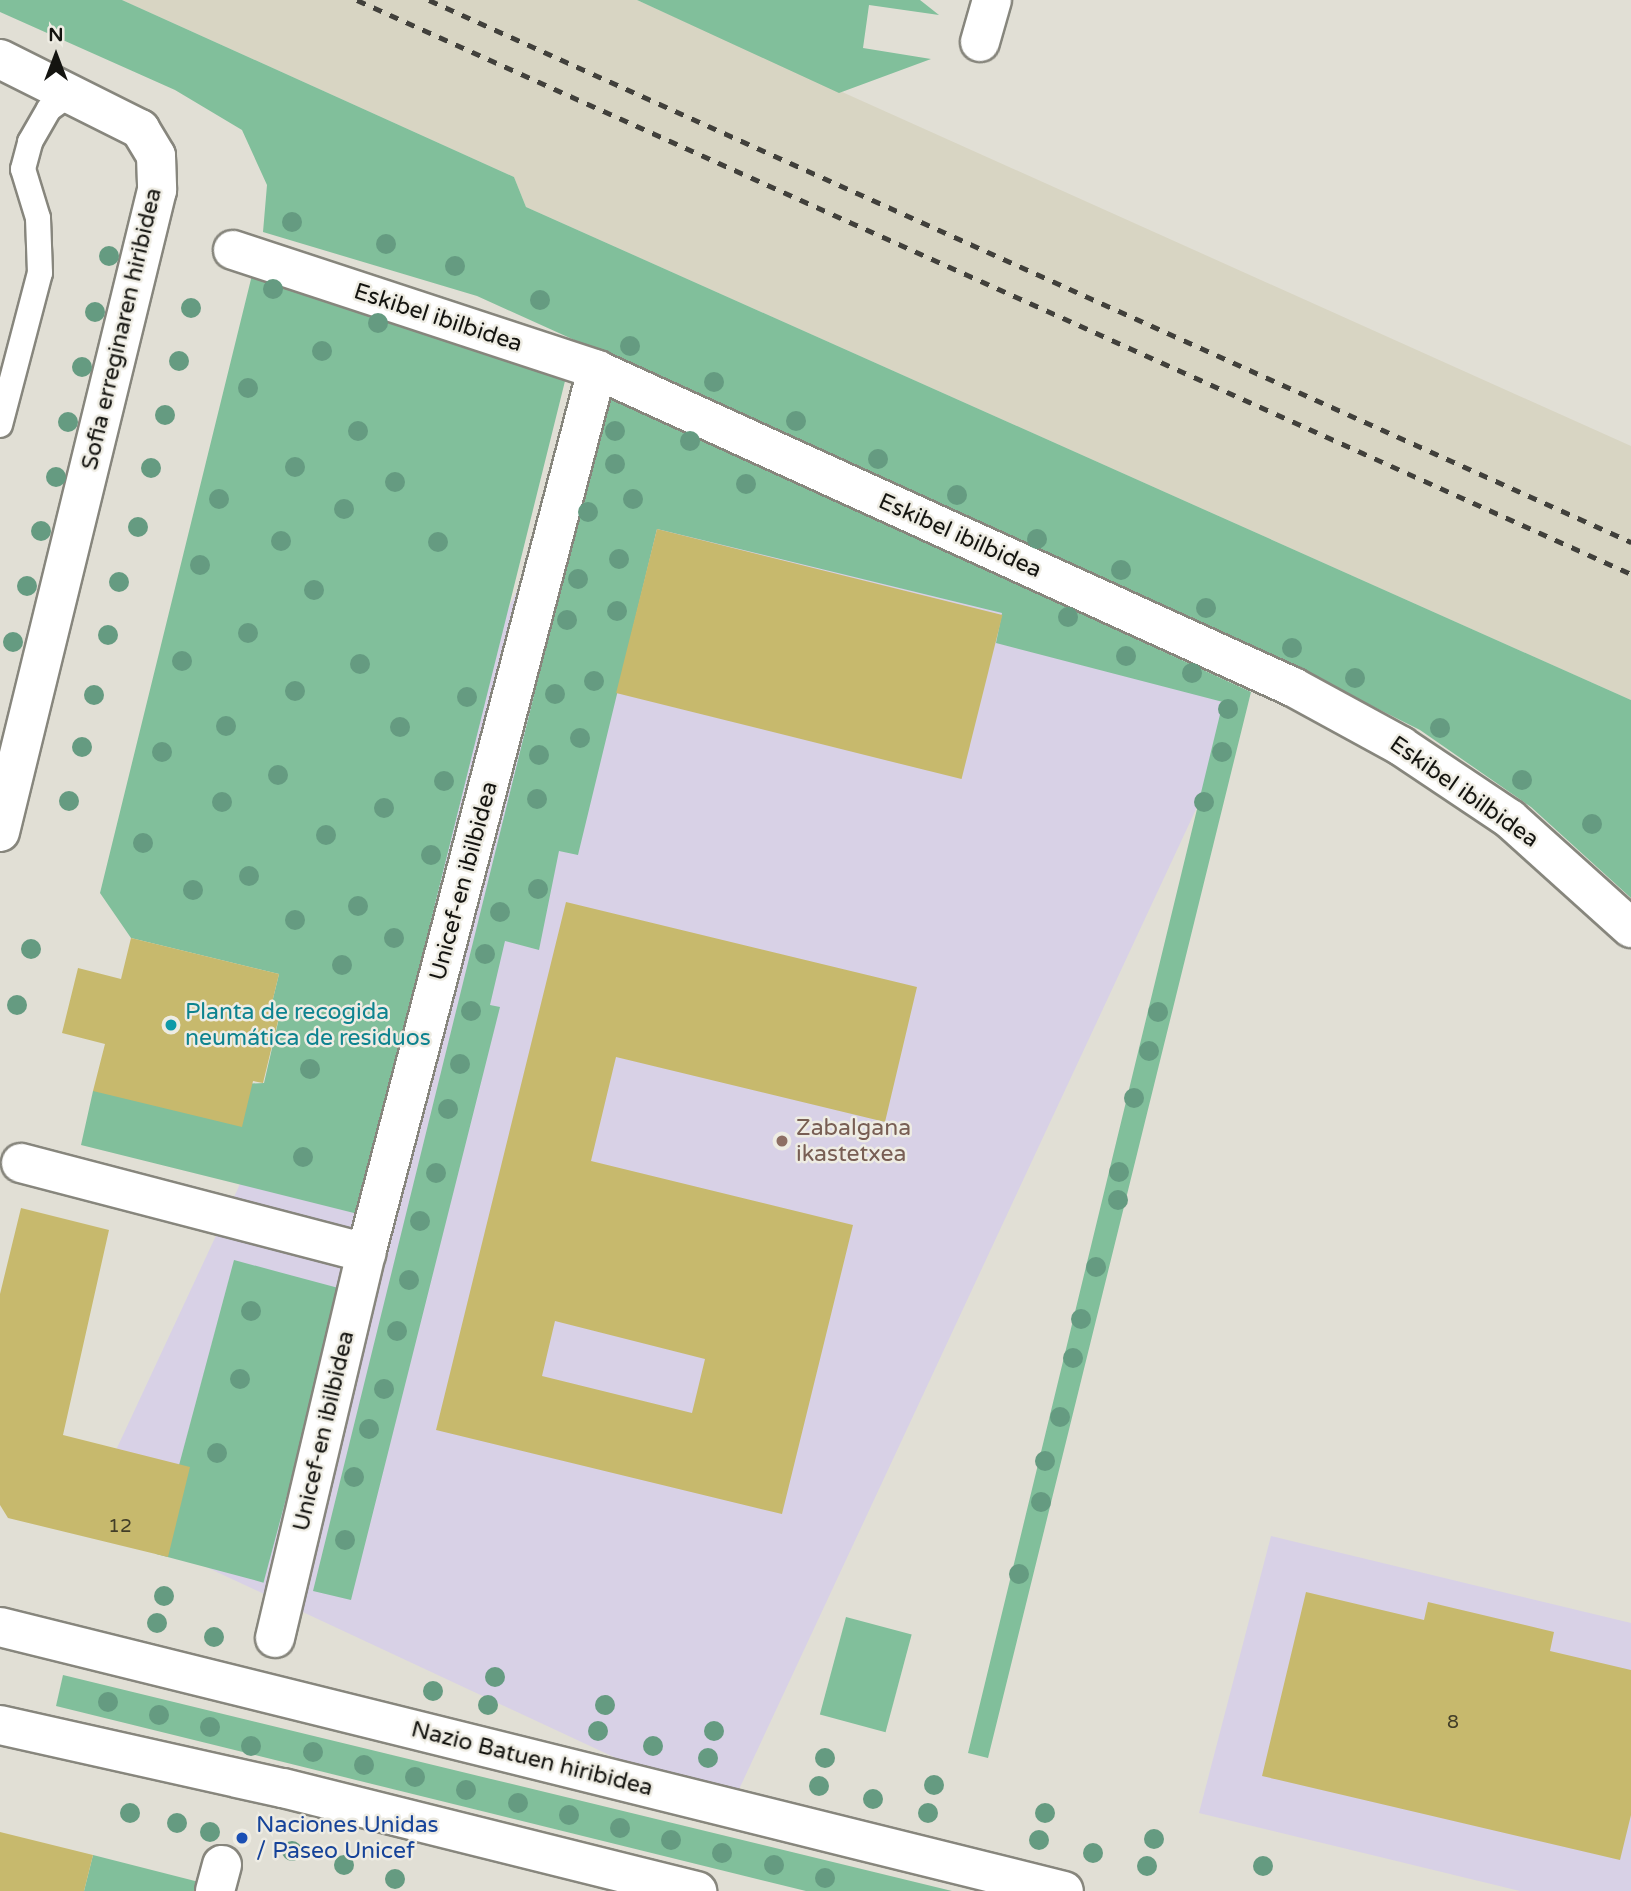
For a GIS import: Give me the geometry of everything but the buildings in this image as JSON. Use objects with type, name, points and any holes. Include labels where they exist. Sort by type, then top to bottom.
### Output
[{"type":"street","points":[[980,42],[992,0]]},
{"type":"street","name":"Sofia erreginaren hiribidea","points":[[0,59],[72,92],[140,129],[156,156],[157,190],[0,832]]},
{"type":"street","name":"Eskibel ibilbidea","points":[[233,250],[597,370],[1317,700],[1401,746],[1510,819],[1631,928]]},
{"type":"street","name":"Unicef-en ibilbidea","points":[[275,1638],[366,1253],[597,370]]},
{"type":"street","points":[[21,1163],[366,1253]]},
{"type":"street","name":"Nazio Batuen hiribidea","points":[[0,1627],[1064,1891]]},
{"type":"street","points":[[0,1725],[283,1787],[697,1891]]},
{"type":"lane","points":[[0,425],[40,273],[38,218],[23,169],[30,142],[50,109],[72,92]]},
{"type":"shaded area","points":[[122,0],[637,0],[1631,446],[1631,700],[526,207],[514,177]]},
{"type":"shaded area","name":"Zabalgana ikastetxea","points":[[608,395],[1250,694],[729,1811],[87,1512]]},
{"type":"shaded area","points":[[1271,1536],[1631,1623],[1631,1891],[1520,1891],[1199,1813]]},
{"type":"green space","points":[[0,0],[122,0],[514,177],[526,207],[1631,700],[1631,898],[1531,807],[1420,730],[1266,653],[477,296],[263,232],[267,185],[242,130],[175,90],[0,12]]},
{"type":"green space","points":[[637,0],[920,0],[939,15],[869,5],[863,48],[931,59],[839,93]]},
{"type":"green space","points":[[252,275],[566,377],[358,1214],[81,1145],[93,1091],[264,1083],[279,1018],[269,1015],[279,974],[131,938],[100,893]]},
{"type":"green space","points":[[608,395],[1251,692],[988,1758],[968,1753],[1223,702],[996,643],[1002,613],[657,529],[578,855],[559,851],[539,950],[505,941],[490,1005],[500,1007],[351,1600],[313,1591]]},
{"type":"green space","points":[[234,1260],[342,1289],[264,1583],[155,1554]]},
{"type":"green space","points":[[846,1617],[912,1635],[886,1732],[820,1715]]},
{"type":"green space","points":[[63,1675],[952,1891],[806,1891],[56,1706]]},
{"type":"green space","points":[[93,1855],[199,1882],[196,1891],[84,1891]]},
{"type":"railway","points":[[357,0],[1631,574]]},
{"type":"railway","points":[[429,0],[1631,542]]},
{"type":"place","name":"Planta de recogida neumática de residuos","points":[[171,1025]]},
{"type":"place","name":"Zabalgana ikastetxea","points":[[782,1141]]},
{"type":"place","name":"Naciones Unidas / Paseo Unicef","points":[[242,1838]]}]
